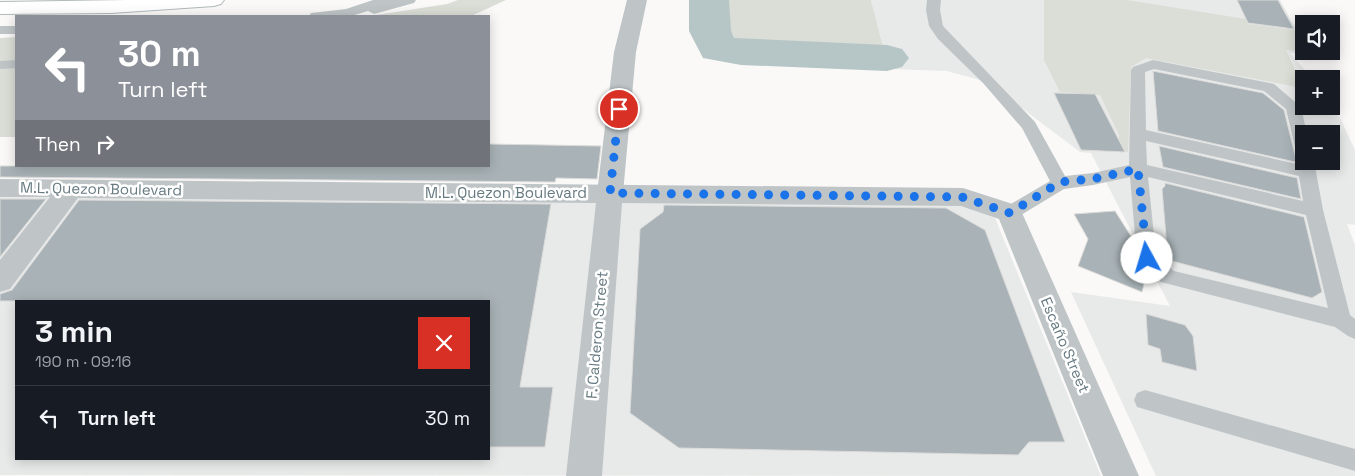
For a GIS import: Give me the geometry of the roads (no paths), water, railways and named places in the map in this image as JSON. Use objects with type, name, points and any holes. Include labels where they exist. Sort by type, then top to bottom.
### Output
[{"type":"main road","points":[[0,8],[111,7],[214,0]]},
{"type":"street","name":"F. Calderon Street","points":[[584,476],[625,52],[636,0]]},
{"type":"street","name":"M.L. Quezon Boulevard","points":[[0,188],[962,197],[1010,213]]},
{"type":"street","points":[[0,281],[71,189]]},
{"type":"street","name":"Escaño Street","points":[[1010,213],[1121,476]]},
{"type":"lane","points":[[348,13],[386,0]]},
{"type":"lane","points":[[327,15],[377,10],[409,0]]},
{"type":"lane","points":[[934,0],[932,10],[936,26],[943,36],[988,80],[1029,126],[1060,182]]},
{"type":"lane","points":[[0,30],[15,30]]},
{"type":"lane","points":[[0,66],[15,64]]},
{"type":"lane","points":[[1298,125],[1294,107],[1268,88],[1153,64],[1138,70],[1138,169],[1147,258],[1168,277],[1348,325]]},
{"type":"lane","points":[[1138,134],[1295,161]]},
{"type":"lane","points":[[1010,213],[1060,182],[1093,179],[1138,169],[1314,210]]},
{"type":"lane","points":[[1306,170],[1314,210],[1348,325]]},
{"type":"lane","points":[[1145,400],[1355,460]]},
{"type":"waterway","points":[[709,0],[710,31],[718,49],[741,52],[887,58]]}]
